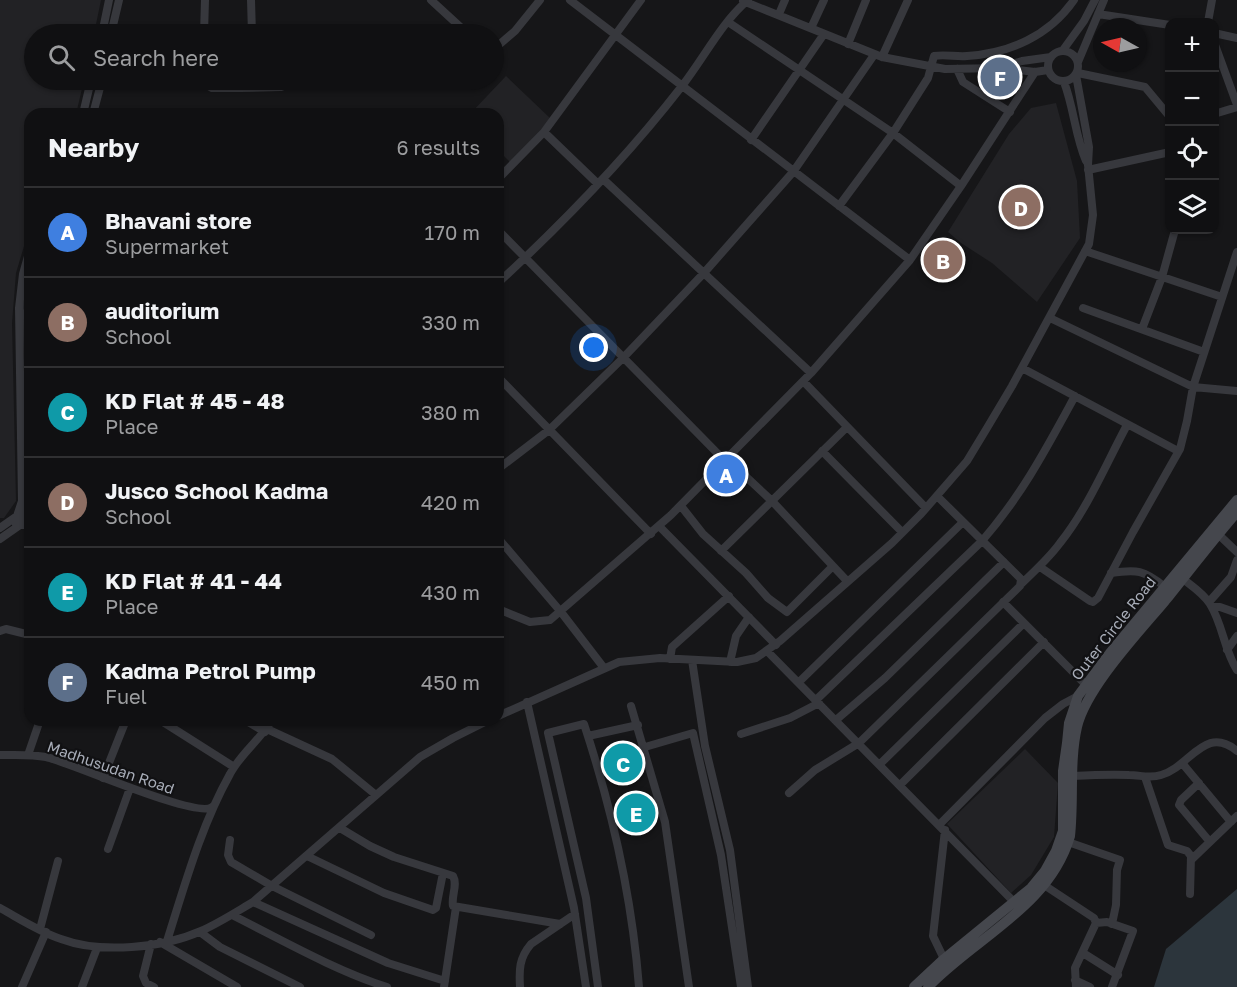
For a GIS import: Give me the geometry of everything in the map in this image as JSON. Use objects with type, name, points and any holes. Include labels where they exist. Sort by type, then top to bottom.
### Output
[{"type":"main road","name":"Outer Circle Road","points":[[914,987],[944,959],[1044,885],[1060,863],[1068,842],[1072,817],[1072,776],[1077,725],[1089,690],[1165,587],[1237,500]]},
{"type":"main road","name":"Outer Circle Road","points":[[927,987],[1018,905],[1045,871],[1056,851],[1062,831],[1066,742],[1069,723],[1078,696],[1089,690],[1237,512]]},
{"type":"street","points":[[104,24],[109,0]]},
{"type":"street","points":[[113,24],[119,0]]},
{"type":"street","points":[[204,24],[205,0]]},
{"type":"street","points":[[251,0],[252,24]]},
{"type":"street","points":[[431,0],[457,24]]},
{"type":"street","points":[[504,40],[515,31],[540,0]]},
{"type":"street","points":[[570,0],[910,260]]},
{"type":"street","points":[[504,173],[544,132],[641,0]]},
{"type":"street","points":[[779,14],[785,0]]},
{"type":"street","points":[[812,28],[824,0]]},
{"type":"street","points":[[848,44],[866,0]]},
{"type":"street","points":[[504,464],[549,430],[623,358],[703,274],[793,172],[878,56],[908,0]]},
{"type":"street","points":[[839,206],[893,134],[928,78],[933,58],[937,55],[986,55],[1027,42],[1048,29],[1074,0]]},
{"type":"street","points":[[1063,50],[1084,21],[1095,0]]},
{"type":"street","points":[[504,713],[619,662],[670,659],[730,662],[756,658],[776,645],[902,532],[967,461],[1050,318],[1085,251],[1092,232],[1089,147],[1077,74],[1078,62],[1104,0]]},
{"type":"street","points":[[1209,18],[1212,0]]},
{"type":"street","points":[[504,277],[600,182],[681,87],[735,11],[746,1],[878,56],[931,67],[1002,68],[1035,72],[1048,70]]},
{"type":"street","points":[[1098,14],[1165,24]]},
{"type":"street","points":[[728,22],[893,134],[961,186]]},
{"type":"street","points":[[751,140],[824,34]]},
{"type":"street","points":[[1219,34],[1237,38]]},
{"type":"street","points":[[1077,74],[1071,80],[1064,82],[1052,76],[1048,70],[1048,63],[1056,52],[1063,50],[1070,51],[1078,62]]},
{"type":"street","points":[[1219,54],[1237,106],[1219,113]]},
{"type":"street","points":[[1002,68],[1022,61],[1051,57]]},
{"type":"street","points":[[957,69],[963,82],[1010,112]]},
{"type":"street","points":[[504,611],[536,622],[550,620],[681,506],[811,373],[910,260],[1035,72]]},
{"type":"street","points":[[1077,74],[1145,87],[1165,111]]},
{"type":"street","points":[[1064,82],[1072,106],[1080,148],[1088,168]]},
{"type":"street","points":[[84,108],[89,90]]},
{"type":"street","points":[[95,108],[99,90]]},
{"type":"street","points":[[544,132],[811,373]]},
{"type":"street","points":[[1088,168],[1165,153]]},
{"type":"street","points":[[1142,329],[1162,277],[1174,234]]},
{"type":"street","points":[[504,237],[726,460],[772,501],[847,581]]},
{"type":"street","points":[[1085,251],[1222,297]]},
{"type":"street","points":[[1040,567],[1093,602],[1098,598],[1178,451],[1188,421],[1193,387],[1237,252]]},
{"type":"street","points":[[2,526],[17,516],[22,501],[19,308],[24,270]]},
{"type":"street","points":[[1083,308],[1204,352]]},
{"type":"street","points":[[1050,318],[1193,387],[1237,391]]},
{"type":"street","points":[[1022,368],[1178,451]]},
{"type":"street","points":[[803,381],[926,508]]},
{"type":"street","points":[[504,383],[651,534]]},
{"type":"street","points":[[741,734],[790,718],[818,701],[982,541],[1024,487],[1075,396]]},
{"type":"street","points":[[789,793],[815,770],[859,743],[1040,567],[1061,542],[1078,516],[1128,425]]},
{"type":"street","points":[[721,551],[847,427]]},
{"type":"street","points":[[822,451],[902,532]]},
{"type":"street","points":[[937,496],[1020,578],[1021,584]]},
{"type":"street","points":[[681,506],[703,534],[746,573],[768,598],[787,612],[833,566]]},
{"type":"street","points":[[0,539],[21,525],[24,518]]},
{"type":"street","points":[[799,682],[963,522]]},
{"type":"street","points":[[2,526],[21,525]]},
{"type":"street","points":[[659,526],[776,645]]},
{"type":"street","points":[[1218,534],[1237,552]]},
{"type":"street","points":[[504,545],[561,612],[603,668]]},
{"type":"street","points":[[1210,605],[1230,577],[1237,560]]},
{"type":"street","points":[[836,720],[885,678],[1004,562]]},
{"type":"street","points":[[1111,573],[1130,570],[1149,574],[1165,587]]},
{"type":"street","points":[[1183,579],[1210,605],[1237,670]]},
{"type":"street","points":[[670,659],[672,647],[729,596]]},
{"type":"street","points":[[1004,602],[1089,690]]},
{"type":"street","points":[[1210,605],[1237,614]]},
{"type":"street","points":[[730,662],[736,636],[749,617]]},
{"type":"street","points":[[880,764],[1024,623]]},
{"type":"street","points":[[0,631],[6,629],[24,634]]},
{"type":"street","points":[[1227,650],[1237,636]]},
{"type":"street","points":[[900,785],[1044,642]]},
{"type":"street","points":[[768,651],[1018,905]]},
{"type":"street","points":[[692,660],[705,746],[730,850],[748,987]]},
{"type":"street","points":[[944,959],[933,936],[943,827],[1045,718],[1078,696]]},
{"type":"street","points":[[527,702],[575,914],[586,987]]},
{"type":"street","points":[[632,706],[665,822],[689,987]]},
{"type":"street","points":[[598,987],[586,898],[548,733],[584,724],[630,898],[639,987]]},
{"type":"street","points":[[588,736],[638,725]]},
{"type":"street","points":[[28,755],[38,726]]},
{"type":"street","points":[[104,778],[124,726]]},
{"type":"street","points":[[169,726],[234,768]]},
{"type":"street","points":[[258,726],[332,759],[376,795]]},
{"type":"street","points":[[164,942],[212,807],[242,755],[268,726]]},
{"type":"street","points":[[0,908],[60,939],[97,948],[164,942],[200,932],[253,902],[420,757],[477,726]]},
{"type":"street","points":[[645,747],[693,734],[721,855],[741,987]]},
{"type":"street","points":[[1072,776],[1145,777],[1162,775],[1182,764],[1206,743],[1212,741],[1228,745],[1237,751]]},
{"type":"street","name":"Madhusudan Road","points":[[0,755],[28,755],[54,759],[130,788],[200,809],[209,810],[212,807]]},
{"type":"street","points":[[1182,764],[1234,819],[1191,860]]},
{"type":"street","points":[[1145,777],[1168,845],[1187,851],[1191,856],[1190,894]]},
{"type":"street","points":[[1199,783],[1181,800],[1179,806],[1210,842]]},
{"type":"street","points":[[108,849],[130,788]]},
{"type":"street","points":[[340,828],[394,857],[453,876],[455,879],[452,904],[456,907],[512,914],[560,924]]},
{"type":"street","points":[[230,840],[228,855],[231,862],[272,886],[371,935]]},
{"type":"street","points":[[1068,842],[1120,860],[1112,924]]},
{"type":"street","points":[[308,856],[384,893],[434,910],[443,873]]},
{"type":"street","points":[[22,987],[43,931],[58,861]]},
{"type":"street","points":[[1044,885],[1094,918],[1096,923]]},
{"type":"street","points":[[253,902],[388,963],[444,984],[456,907]]},
{"type":"street","points":[[520,987],[520,964],[525,951],[531,944],[575,914]]},
{"type":"street","points":[[232,915],[355,975],[387,987]]},
{"type":"street","points":[[1090,987],[1075,983],[1074,971],[1096,923],[1102,921],[1131,929],[1133,932],[1112,987]]},
{"type":"street","points":[[200,932],[220,947],[300,987]]},
{"type":"street","points":[[164,942],[237,987]]},
{"type":"street","points":[[151,944],[143,976],[147,983],[154,987]]},
{"type":"street","points":[[82,987],[97,948]]},
{"type":"street","points":[[1083,953],[1118,975]]},
{"type":"shaded area","points":[[0,0],[101,0],[96,24],[24,24],[24,90],[82,90],[77,108],[24,108],[24,246],[16,273],[12,323],[16,501],[4,518],[0,518]]},
{"type":"shaded area","points":[[506,76],[551,119],[510,162],[504,156],[504,108],[476,108],[493,90],[504,90]]},
{"type":"shaded area","points":[[1056,103],[1077,181],[1080,238],[1037,302],[992,263],[948,232],[1009,134],[1031,108]]},
{"type":"shaded area","points":[[945,236],[962,251],[946,283],[922,268]]},
{"type":"shaded area","points":[[1025,749],[1058,783],[1054,837],[1031,875],[1011,893],[947,824]]},
{"type":"shaded area","points":[[1237,889],[1237,987],[1154,987],[1166,949]]},
{"type":"place","name":"Kadma Petrol Pump","points":[[1000,77]]},
{"type":"place","name":"Jusco School Kadma","points":[[1021,207]]},
{"type":"place","name":"auditorium","points":[[943,260]]},
{"type":"place","name":"Bhavani store","points":[[726,474]]},
{"type":"place","name":"KD Flat # 45 - 48","points":[[623,763]]},
{"type":"place","name":"KD Flat # 41 - 44","points":[[636,813]]}]
